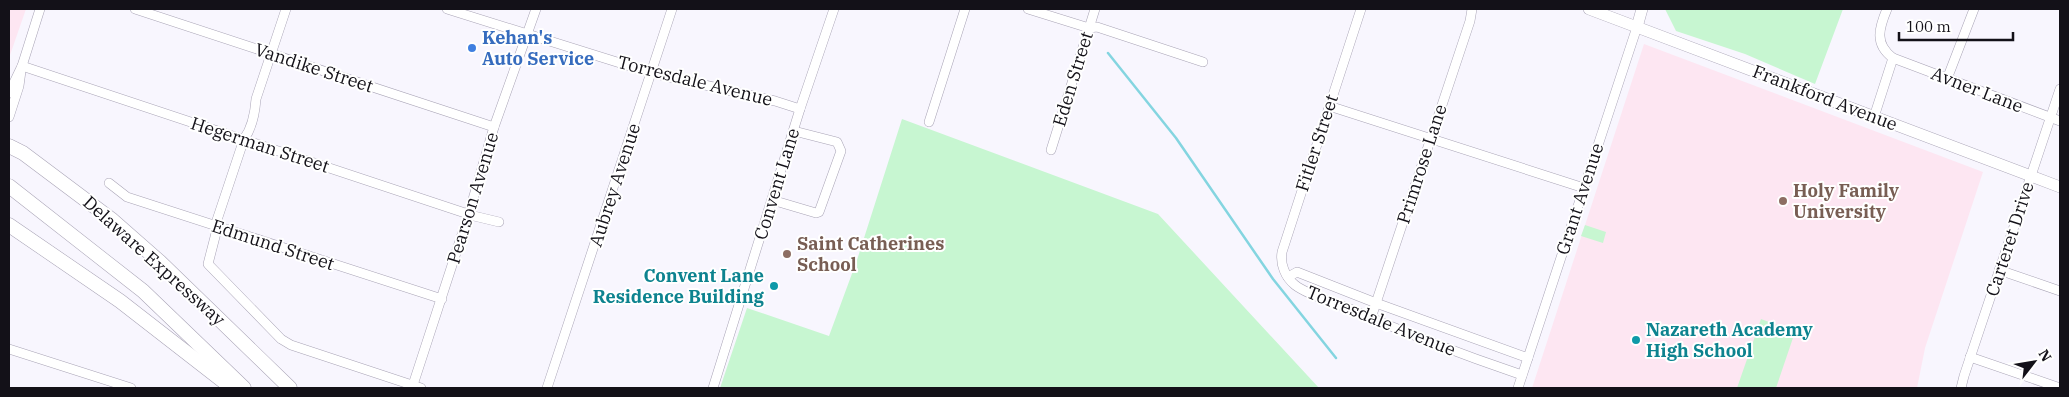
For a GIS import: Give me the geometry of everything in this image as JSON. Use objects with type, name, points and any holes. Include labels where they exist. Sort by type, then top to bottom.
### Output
[{"type":"highway","points":[[9,139],[23,153]]},
{"type":"highway","name":"Delaware Expressway","points":[[9,146],[23,153],[112,219],[160,262],[290,388]]},
{"type":"highway","name":"Delaware Expressway","points":[[9,186],[143,290],[244,388]]},
{"type":"highway","points":[[9,225],[127,306],[232,388]]},
{"type":"highway","points":[[9,239],[32,241]]},
{"type":"main road","name":"Frankford Avenue","points":[[1589,9],[2060,187]]},
{"type":"main road","name":"Grant Avenue","points":[[1637,27],[1642,9]]},
{"type":"street","points":[[9,93],[22,66],[40,9]]},
{"type":"street","name":"Vandike Street","points":[[134,9],[494,127]]},
{"type":"street","points":[[286,9],[256,99],[255,110],[248,133],[244,139],[215,226],[216,233],[208,264],[281,339],[291,345],[415,387]]},
{"type":"street","name":"Torresdale Avenue","points":[[447,9],[652,73],[775,101],[800,109]]},
{"type":"street","name":"Pearson Avenue","points":[[415,387],[494,127],[536,9]]},
{"type":"street","name":"Aubrey Avenue","points":[[547,388],[672,9]]},
{"type":"street","name":"Convent Lane","points":[[713,388],[800,109],[834,9]]},
{"type":"street","points":[[929,122],[965,9]]},
{"type":"street","points":[[1028,9],[1088,28],[1098,27],[1203,62]]},
{"type":"street","name":"Eden Street","points":[[1052,150],[1095,9]]},
{"type":"street","name":"Fitler Street","points":[[1288,277],[1280,259],[1361,9]]},
{"type":"street","name":"Primrose Lane","points":[[1371,318],[1470,21],[1472,9]]},
{"type":"street","points":[[1874,117],[1893,58],[1884,49],[1879,35],[1886,9]]},
{"type":"street","points":[[1948,79],[1974,9]]},
{"type":"street","name":"Grant Avenue","points":[[1518,388],[1637,27]]},
{"type":"street","name":"Avner Lane","points":[[1893,58],[2060,121]]},
{"type":"street","points":[[9,117],[19,86],[22,66]]},
{"type":"street","name":"Hegerman Street","points":[[22,66],[499,222]]},
{"type":"street","name":"Carteret Drive","points":[[1961,388],[2060,89]]},
{"type":"street","points":[[1329,106],[1584,188]]},
{"type":"street","points":[[772,200],[816,213],[819,212],[841,151],[837,142],[794,131]]},
{"type":"street","name":"Edmund Street","points":[[109,182],[127,197],[442,299]]},
{"type":"street","points":[[1999,270],[2060,291]]},
{"type":"street","name":"Torresdale Avenue","points":[[1522,375],[1450,350],[1371,318],[1296,286],[1288,277],[1297,272],[1376,304],[1528,358]]},
{"type":"street","points":[[9,349],[132,388]]},
{"type":"street","points":[[1970,357],[2058,388]]},
{"type":"shaded area","points":[[9,9],[26,9],[9,58]]},
{"type":"shaded area","name":"Holy Family University","points":[[1644,44],[1983,172],[1925,348],[1917,388],[1532,388]]},
{"type":"green space","points":[[1665,9],[1843,9],[1815,84],[1745,54],[1676,31]]},
{"type":"green space","points":[[902,119],[1158,214],[1319,388],[720,388],[747,308],[829,336],[857,260]]},
{"type":"green space","points":[[1585,225],[1606,232],[1603,243],[1581,236]]},
{"type":"green space","points":[[1761,319],[1795,332],[1776,388],[1737,388]]},
{"type":"waterway","points":[[1108,53],[1176,138],[1273,279],[1336,358]]},
{"type":"place","name":"Kehan's Auto Service","points":[[472,48]]},
{"type":"place","name":"Holy Family University","points":[[1783,201]]},
{"type":"place","name":"Saint Catherines School","points":[[787,254]]},
{"type":"place","name":"Convent Lane Residence Building","points":[[774,286]]},
{"type":"place","name":"Nazareth Academy High School","points":[[1636,340]]}]
